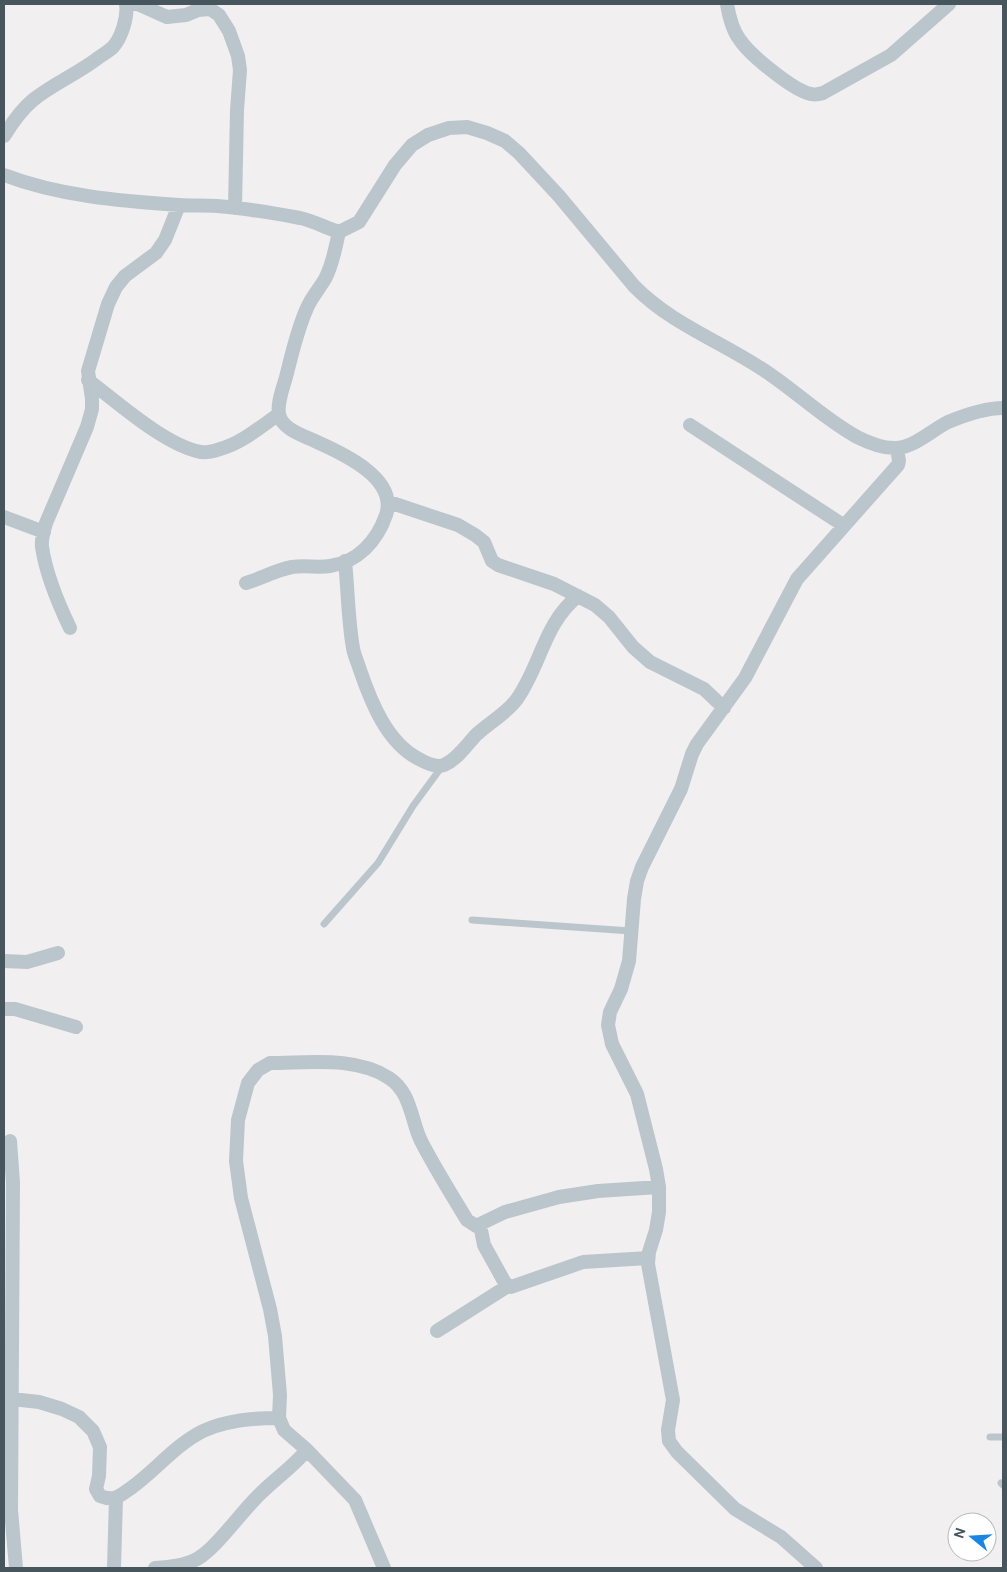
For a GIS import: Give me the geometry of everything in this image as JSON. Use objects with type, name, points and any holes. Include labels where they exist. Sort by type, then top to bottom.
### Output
[{"type":"street","points":[[4,136],[15,118],[31,102],[52,86],[82,70],[113,47],[127,13],[126,4],[138,4],[168,17],[186,15],[210,8],[220,15],[229,31],[238,56],[240,70],[237,110],[235,208]]},
{"type":"street","points":[[727,4],[733,29],[739,40],[752,54],[793,85],[811,94],[823,94],[891,55],[950,4]]},
{"type":"street","points":[[4,175],[62,191],[123,201],[216,206],[300,218],[339,232],[359,222],[395,165],[412,145],[428,135],[449,128],[467,127],[488,133],[505,141],[537,171],[647,300],[664,313],[770,374],[857,436],[880,446],[897,448],[916,440],[948,422],[986,410],[1003,408]]},
{"type":"street","points":[[70,628],[59,605],[48,571],[42,547],[44,532],[87,427],[92,408],[88,380],[91,360],[108,304],[116,287],[126,276],[156,253],[165,240],[179,205]]},
{"type":"street","points":[[246,583],[281,569],[330,566],[354,559],[364,551],[386,516],[389,502],[387,495],[371,474],[354,461],[283,424],[279,414],[280,396],[304,316],[333,261],[339,232]]},
{"type":"street","points":[[88,380],[152,429],[183,446],[202,452],[220,449],[241,440],[279,414]]},
{"type":"street","points":[[690,425],[843,525]]},
{"type":"street","points":[[815,1568],[781,1537],[734,1509],[677,1452],[669,1441],[668,1430],[673,1400],[648,1258],[656,1230],[659,1187],[647,1128],[637,1094],[609,1035],[608,1025],[610,1012],[621,989],[629,961],[637,881],[642,867],[681,789],[692,754],[745,678],[798,579],[835,538],[843,525],[898,465],[897,448]]},
{"type":"street","points":[[389,502],[458,525],[484,542],[492,561],[498,565],[554,584],[596,605],[633,647],[650,662],[704,689],[724,708]]},
{"type":"street","points":[[4,517],[44,532]]},
{"type":"street","points":[[345,562],[353,650],[369,696],[388,731],[400,746],[412,756],[432,765],[443,765],[461,752],[477,734],[512,706],[518,699],[554,622],[566,606],[578,596]]},
{"type":"street","points":[[4,961],[27,962],[58,954]]},
{"type":"street","points":[[4,1009],[15,1008],[76,1027]]},
{"type":"street","points":[[384,1568],[355,1500],[307,1450],[284,1430],[279,1418],[280,1395],[275,1336],[270,1309],[241,1198],[236,1161],[238,1120],[248,1084],[258,1070],[270,1063],[354,1065],[377,1072],[390,1079],[407,1099],[416,1132],[458,1206],[471,1224],[476,1226],[505,1212],[559,1197],[598,1191],[659,1187]]},
{"type":"street","points":[[10,1141],[13,1183],[12,1399],[8,1445],[16,1568]]},
{"type":"street","points":[[480,1225],[484,1245],[508,1286]]},
{"type":"street","points":[[437,1332],[508,1286],[513,1287],[583,1262],[648,1258]]},
{"type":"street","points":[[12,1399],[39,1402],[62,1409],[79,1417],[93,1431],[100,1447],[99,1476],[96,1489],[100,1496],[106,1499],[116,1498],[134,1486],[182,1444],[204,1431],[251,1418],[279,1418]]},
{"type":"street","points":[[155,1568],[178,1566],[198,1558],[213,1545],[258,1496],[296,1463],[307,1450]]},
{"type":"street","points":[[114,1568],[116,1498]]},
{"type":"lane","points":[[324,924],[378,863],[413,806],[443,765]]},
{"type":"lane","points":[[472,920],[631,931]]},
{"type":"lane","points":[[990,1437],[1003,1437]]}]
